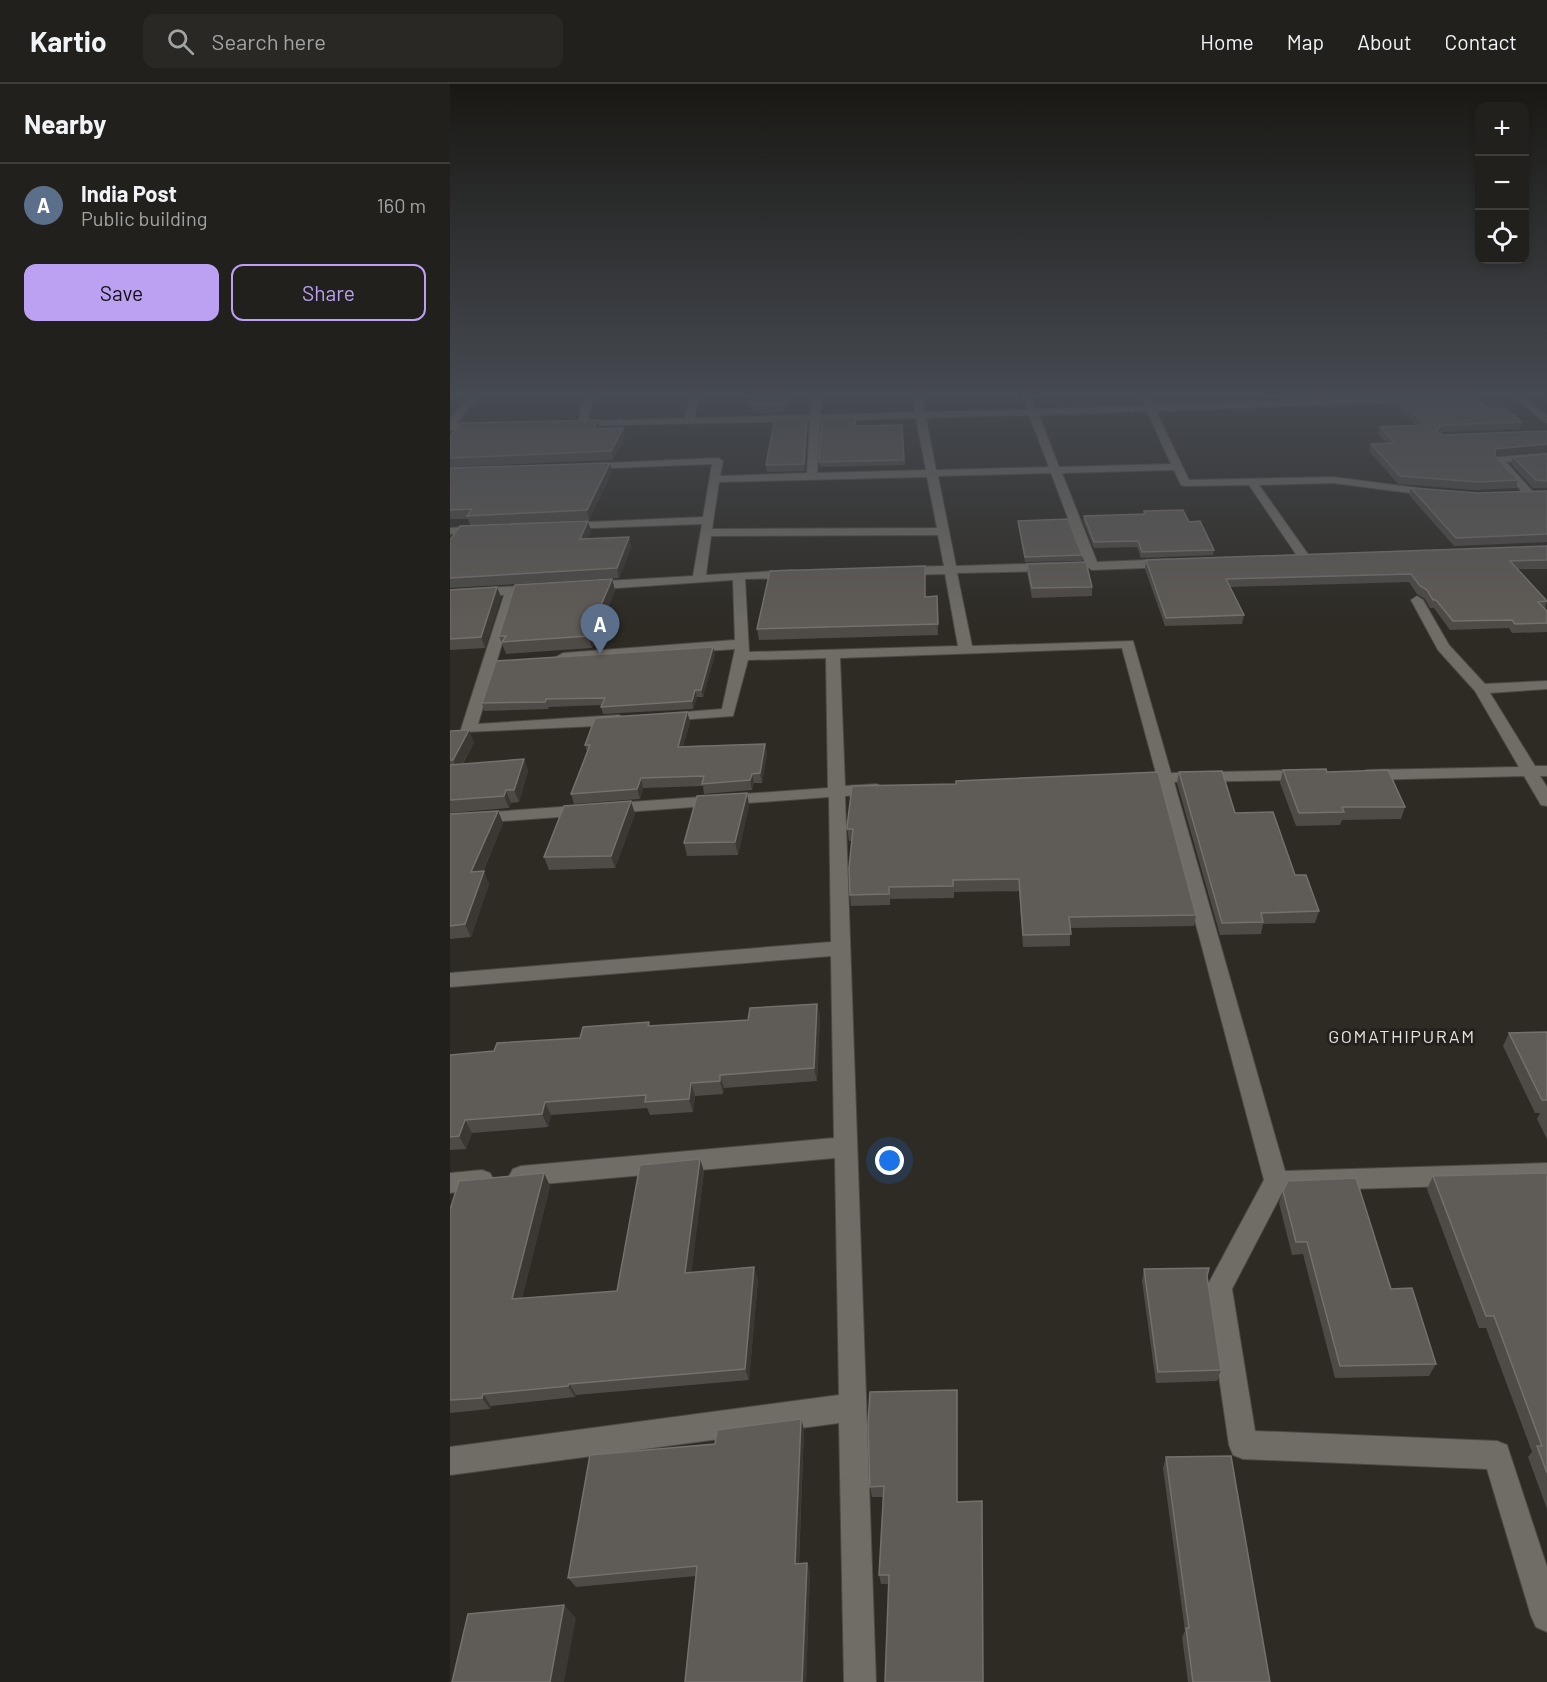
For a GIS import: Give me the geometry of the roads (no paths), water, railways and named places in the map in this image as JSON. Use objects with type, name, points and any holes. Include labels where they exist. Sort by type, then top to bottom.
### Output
[{"type":"street","points":[[699,579],[716,472]]},
{"type":"street","points":[[812,472],[812,476]]},
{"type":"street","points":[[931,472],[966,650]]},
{"type":"street","points":[[714,479],[948,472]]},
{"type":"street","points":[[1055,472],[1080,566]]},
{"type":"street","points":[[1180,472],[1185,483],[1333,480],[1444,493]]},
{"type":"street","points":[[1509,494],[1535,493],[1511,472]]},
{"type":"street","points":[[1252,482],[1303,557]]},
{"type":"street","points":[[555,526],[708,520]]},
{"type":"street","points":[[450,531],[497,529]]},
{"type":"street","points":[[706,533],[943,531]]},
{"type":"street","points":[[891,571],[1186,562]]},
{"type":"street","points":[[571,587],[739,576],[809,574]]},
{"type":"street","points":[[512,590],[496,662],[469,729],[728,713],[742,650],[739,576]]},
{"type":"street","points":[[450,594],[547,588]]},
{"type":"street","points":[[1417,600],[1443,647],[1481,689],[1539,772],[1547,801]]},
{"type":"street","points":[[547,658],[742,650],[833,654],[1128,644],[1276,1180],[1219,1288],[1243,1445],[1497,1455],[1547,1616]]},
{"type":"street","points":[[833,654],[860,1682]]},
{"type":"street","points":[[1481,689],[1547,685]]},
{"type":"street","points":[[1353,775],[1539,772]]},
{"type":"street","points":[[1118,778],[1318,775]]},
{"type":"street","points":[[450,820],[836,791],[895,789]]},
{"type":"street","points":[[450,980],[840,948]]},
{"type":"street","points":[[450,1183],[845,1147]]},
{"type":"street","points":[[1276,1180],[1547,1173]]},
{"type":"street","points":[[450,1461],[853,1407]]},
{"type":"place","name":"India Post","points":[[600,654]]},
{"type":"district","name":"GOMATHIPURAM","points":[[1402,1037]]}]
